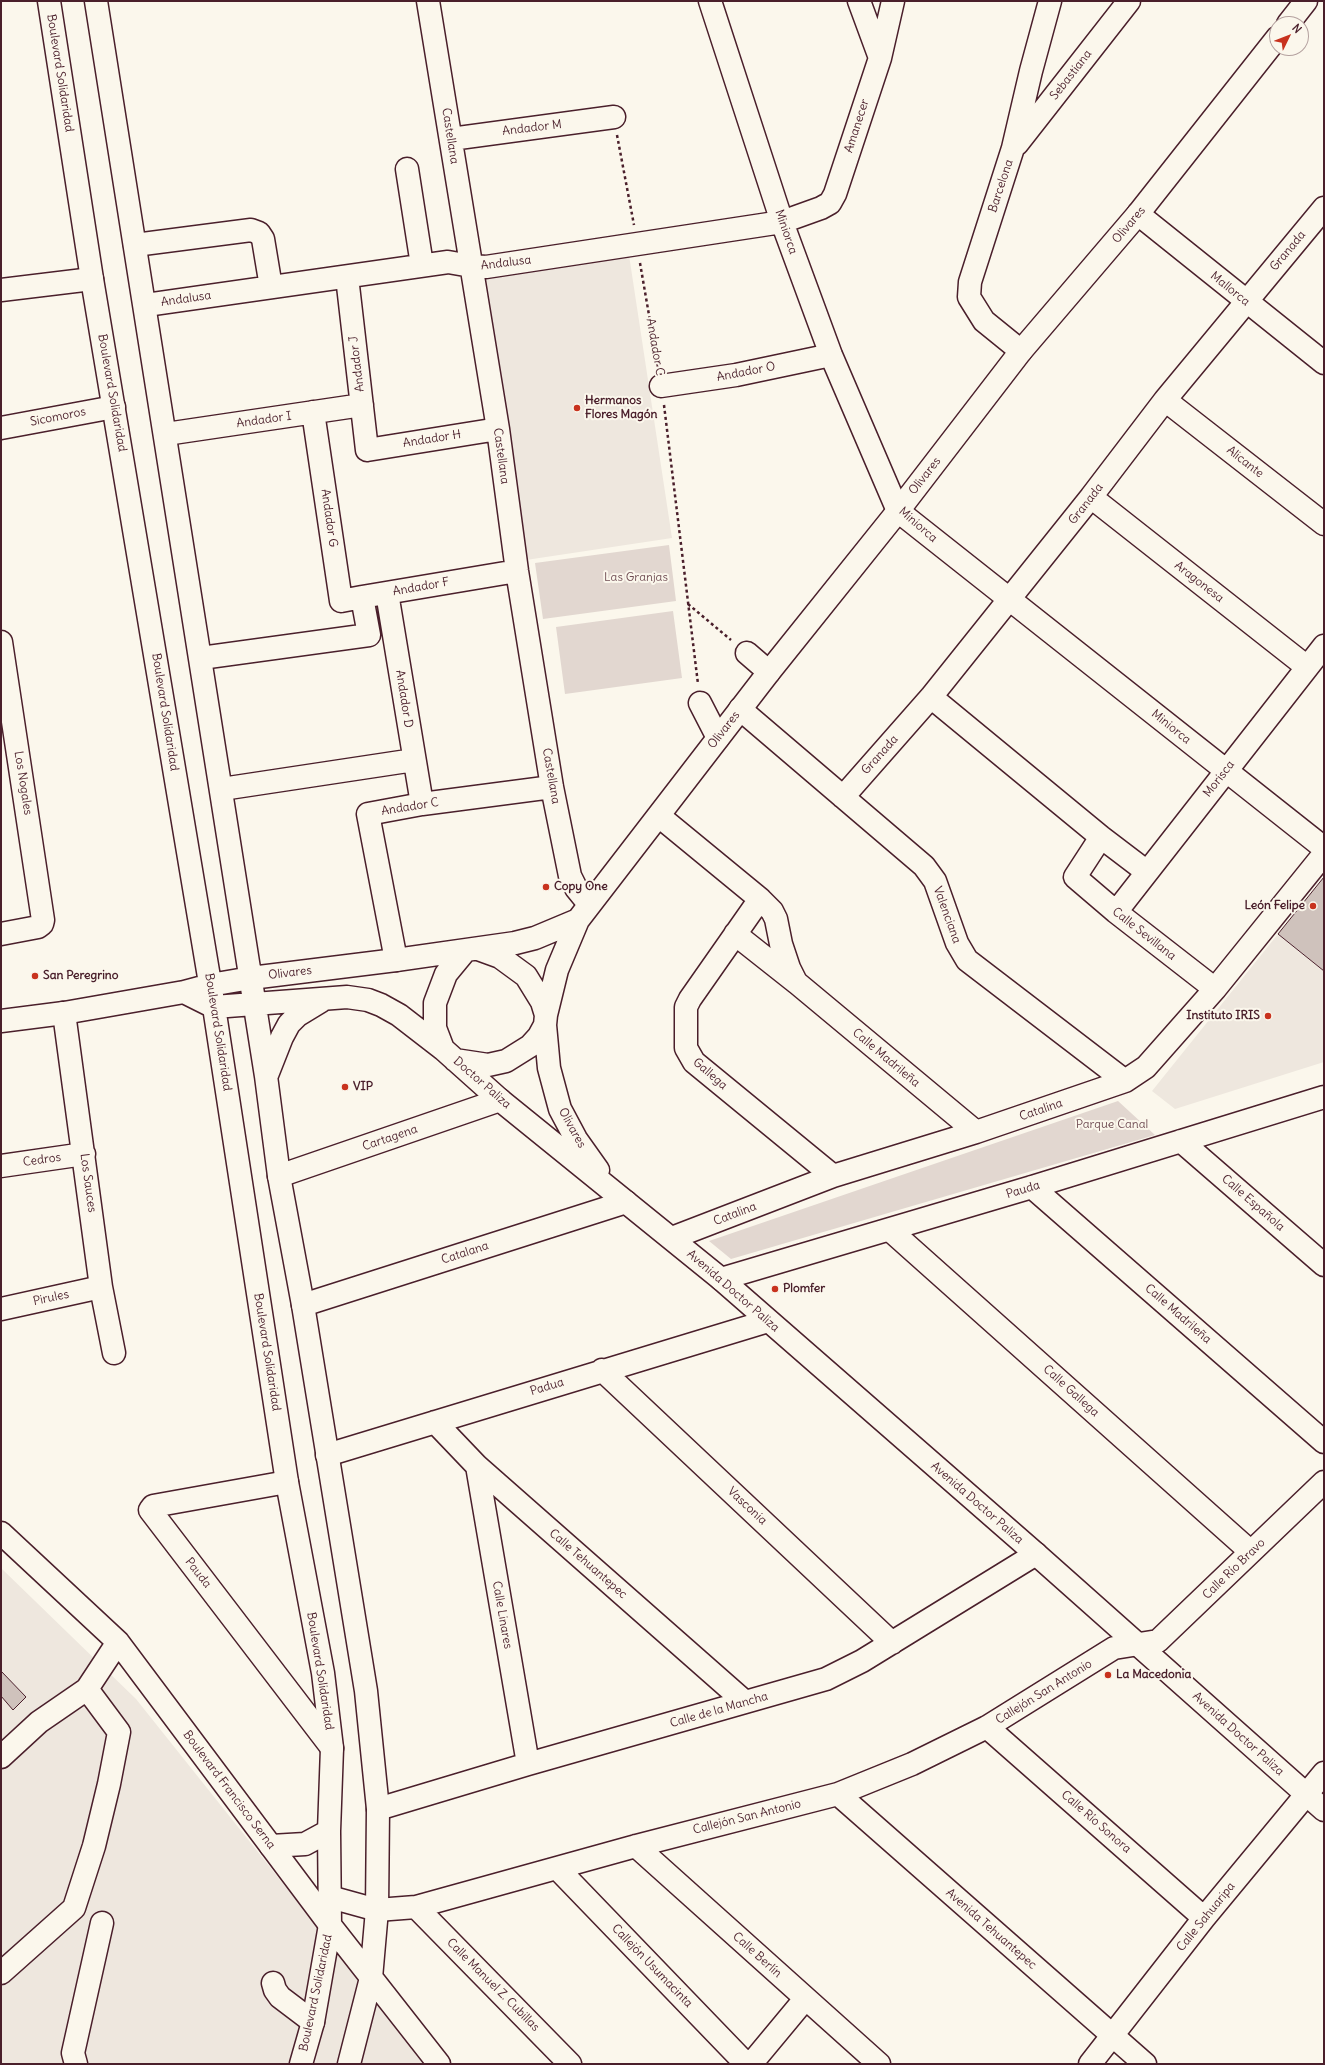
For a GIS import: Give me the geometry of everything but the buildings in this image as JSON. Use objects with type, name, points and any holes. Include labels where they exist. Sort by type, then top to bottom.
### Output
[{"type":"street","name":"Boulevard Solidaridad","points":[[49,1],[92,279],[214,1008],[287,1482],[323,1673],[332,1748],[329,1831],[330,1925],[313,2022],[301,2064]]},
{"type":"street","points":[[96,1],[146,305],[222,789],[266,1076],[279,1176],[303,1305],[366,1691],[378,1809],[377,1910],[371,1978],[348,2064]]},
{"type":"street","name":"Castellana","points":[[428,1],[498,429],[518,571],[552,787],[570,876],[576,888],[583,912]]},
{"type":"street","name":"Miniorca","points":[[710,1],[782,222],[831,355],[898,511],[1010,598],[1324,848]]},
{"type":"street","points":[[859,1],[880,58]]},
{"type":"street","name":"Amanecer","points":[[835,194],[880,58],[893,1]]},
{"type":"street","name":"Barcelona","points":[[1021,351],[984,321],[970,297],[970,282],[1013,148],[1030,71],[1050,1]]},
{"type":"street","name":"Sebastiana","points":[[1013,148],[1128,1]]},
{"type":"street","points":[[1294,16],[1306,1]]},
{"type":"street","name":"Olivares","points":[[619,1196],[576,1139],[560,1109],[549,1068],[546,1020],[557,970],[583,912],[659,816],[768,672],[898,511],[1021,351],[1138,214],[1269,48]]},
{"type":"street","name":"Andador M","points":[[451,139],[614,117]]},
{"type":"street","points":[[407,169],[422,265]]},
{"type":"street","name":"Andalusa","points":[[146,305],[448,262],[486,267],[782,222],[821,208],[830,203],[835,194]]},
{"type":"street","name":"Granada","points":[[843,797],[931,697],[1091,498],[1165,400],[1245,301],[1324,208]]},
{"type":"street","name":"Mallorca","points":[[1138,214],[1324,363]]},
{"type":"street","points":[[135,245],[251,230],[259,233],[263,239],[271,287]]},
{"type":"street","name":"Andador J","points":[[347,277],[367,450]]},
{"type":"street","points":[[1,290],[92,279]]},
{"type":"street","name":"Andador O","points":[[662,386],[736,375],[831,355]]},
{"type":"street","name":"Alicante","points":[[1165,400],[1324,524]]},
{"type":"street","name":"Andador I","points":[[166,434],[362,405]]},
{"type":"street","name":"Sicomoros","points":[[1,428],[114,407]]},
{"type":"street","name":"Andador G","points":[[313,412],[341,601],[362,597]]},
{"type":"street","name":"Andador H","points":[[367,450],[498,429]]},
{"type":"street","name":"Aragonesa","points":[[1091,498],[1307,667]]},
{"type":"street","name":"Andador F","points":[[362,597],[518,571]]},
{"type":"street","name":"Andador D","points":[[387,593],[422,804]]},
{"type":"street","points":[[201,658],[369,635],[362,597]]},
{"type":"street","name":"Los Nogales","points":[[1,642],[43,920],[42,924],[38,927],[1,934]]},
{"type":"street","name":"Morisca","points":[[1116,912],[1225,770],[1324,646]]},
{"type":"street","points":[[747,653],[768,672]]},
{"type":"street","points":[[931,697],[1101,837],[1147,872]]},
{"type":"street","points":[[700,703],[718,738]]},
{"type":"street","name":"Valenciana","points":[[740,709],[924,866],[935,881],[957,943],[967,960],[1125,1081]]},
{"type":"street","points":[[222,789],[414,760]]},
{"type":"street","name":"Andador C","points":[[396,960],[368,814],[422,804],[552,787]]},
{"type":"street","points":[[659,816],[760,899],[772,911],[776,919],[781,944],[789,968],[797,983]]},
{"type":"street","name":"Calle Sevillana","points":[[1101,837],[1075,877],[1116,912],[1215,989]]},
{"type":"street","name":"Catalina","points":[[672,1238],[833,1176],[976,1132],[1125,1081],[1146,1068],[1215,989],[1324,854]]},
{"type":"street","name":"Gallega","points":[[760,899],[695,990],[686,1007],[686,1048],[694,1062],[833,1176]]},
{"type":"street","name":"Olivares","points":[[1,1022],[64,1013],[184,992],[210,985],[251,978],[471,950],[535,938],[583,912]]},
{"type":"street","name":"Calle Madrileña","points":[[735,934],[797,983],[976,1132]]},
{"type":"street","points":[[471,950],[500,957],[526,976],[542,1002],[546,1020],[539,1036],[530,1046],[506,1061],[488,1065],[449,1054],[434,1028],[435,1003],[446,974],[471,950]]},
{"type":"street","points":[[184,992],[214,1008]]},
{"type":"street","name":"Doctor Paliza","points":[[214,1008],[347,997],[368,1000],[381,1004],[399,1015],[449,1054],[500,1100],[619,1196]]},
{"type":"street","points":[[266,1076],[289,1024],[298,1015],[324,1000]]},
{"type":"street","name":"Los Sauces","points":[[64,1013],[101,1287],[114,1353]]},
{"type":"street","name":"Pauda","points":[[721,1279],[890,1230],[1324,1097]]},
{"type":"street","name":"Cartagena","points":[[279,1176],[500,1100]]},
{"type":"street","name":"Calle Española","points":[[1181,1141],[1324,1265]]},
{"type":"street","name":"Cedros","points":[[1,1166],[84,1154]]},
{"type":"street","name":"Calle Madrileña","points":[[1032,1187],[1324,1442]]},
{"type":"street","name":"Avenida Doctor Paliza","points":[[619,1196],[721,1279],[1036,1554],[1324,1810]]},
{"type":"street","name":"Catalana","points":[[303,1305],[619,1196]]},
{"type":"street","name":"Calle Gallega","points":[[890,1230],[1251,1552]]},
{"type":"street","name":"Pirules","points":[[1,1309],[101,1287]]},
{"type":"street","name":"Padua","points":[[327,1455],[602,1370],[768,1321]]},
{"type":"street","name":"Vasconia","points":[[602,1370],[892,1643]]},
{"type":"street","name":"Calle Tehuantepec","points":[[434,1422],[477,1466],[745,1702]]},
{"type":"street","name":"Calle Linares","points":[[477,1466],[528,1764]]},
{"type":"street","name":"Pauda","points":[[287,1482],[153,1506],[150,1510],[332,1748]]},
{"type":"street","name":"Calle Río Bravo","points":[[1138,1645],[1158,1641],[1324,1482]]},
{"type":"street","name":"Boulevard Francisco Serna","points":[[1,1533],[118,1642],[330,1925],[439,2064]]},
{"type":"street","name":"Calle de la Mancha","points":[[378,1809],[528,1764],[826,1679],[862,1661],[1036,1554]]},
{"type":"street","points":[[1,1757],[39,1722],[87,1689],[118,1642]]},
{"type":"street","name":"Callejón San Antonio","points":[[330,1897],[377,1910],[416,1907],[558,1869],[636,1846],[838,1794],[912,1764],[987,1727],[1114,1648],[1138,1645]]},
{"type":"street","points":[[1,1973],[74,1908],[94,1846],[109,1784],[119,1732],[87,1689]]},
{"type":"street","name":"Calle Río Sonora","points":[[987,1727],[1204,1918]]},
{"type":"street","name":"Calle Sahuaripa","points":[[1090,2064],[1204,1918],[1324,1772]]},
{"type":"street","name":"Avenida Tehuantepec","points":[[838,1794],[1145,2064]]},
{"type":"street","points":[[271,1846],[305,1844],[329,1831]]},
{"type":"street","name":"Calle Berlín","points":[[636,1846],[879,2064]]},
{"type":"street","name":"Callejón Usumacinta","points":[[558,1869],[746,2064]]},
{"type":"street","name":"Calle Manuel Z. Cubillas","points":[[416,1907],[570,2064]]},
{"type":"street","points":[[76,2064],[74,2053],[102,1923]]},
{"type":"street","points":[[273,1983],[275,1990],[280,1997],[313,2022]]},
{"type":"street","points":[[751,2064],[805,1999]]},
{"type":"path","name":"Andador C","points":[[614,117],[662,386],[700,703]]},
{"type":"path","points":[[687,603],[747,653]]},
{"type":"shaded area","name":"Hermanos Flores Magón","points":[[629,255],[672,538],[526,560],[482,277]]},
{"type":"shaded area","name":"Instituto IRIS","points":[[1278,934],[1324,971],[1324,1062],[1175,1109],[1152,1091]]},
{"type":"shaded area","points":[[1,1568],[136,1699],[427,2064],[1,2064]]},
{"type":"green space","name":"Las Granjas","points":[[669,545],[676,601],[543,619],[535,563]]},
{"type":"green space","points":[[673,611],[682,678],[565,694],[556,627]]},
{"type":"green space","name":"Parque Canal","points":[[1118,1101],[1155,1135],[731,1259],[709,1241]]},
{"type":"place","name":"Hermanos Flores Magón","points":[[577,408]]},
{"type":"place","name":"Copy One","points":[[546,887]]},
{"type":"place","name":"León Felipe","points":[[1313,906]]},
{"type":"place","name":"San Peregrino","points":[[35,976]]},
{"type":"place","name":"Instituto IRIS","points":[[1268,1016]]},
{"type":"place","name":"VIP","points":[[345,1087]]},
{"type":"place","name":"Plomfer","points":[[775,1289]]},
{"type":"place","name":"La Macedonia","points":[[1108,1675]]}]
